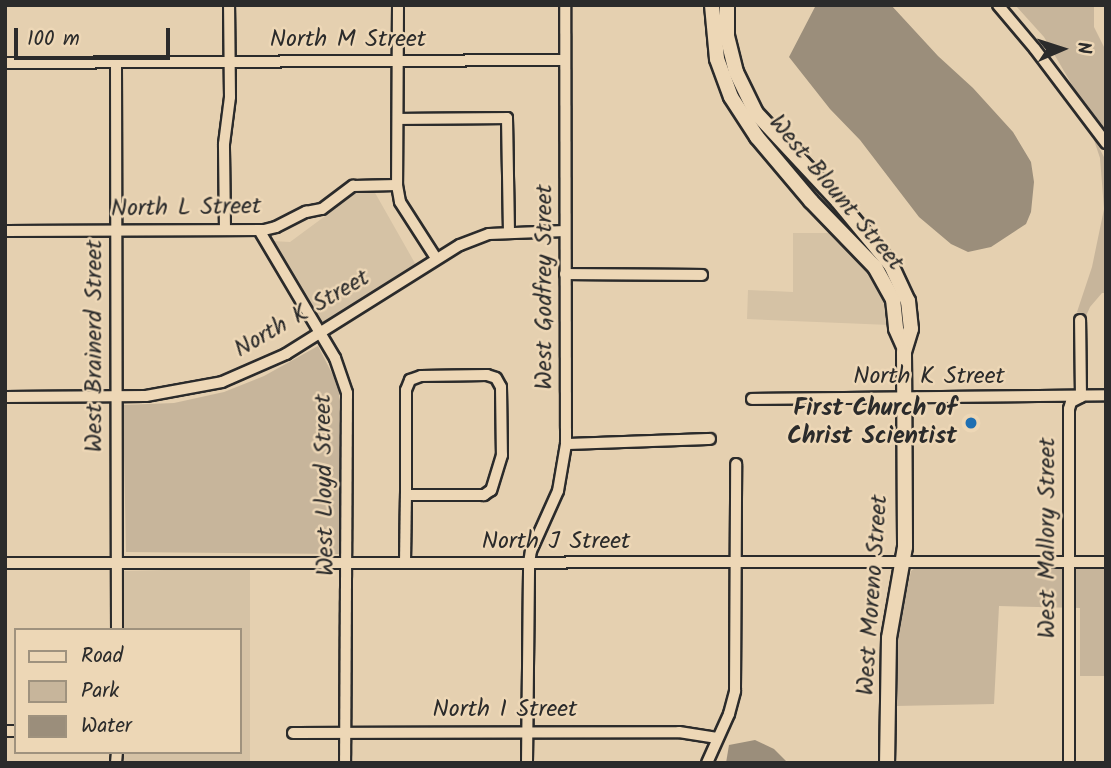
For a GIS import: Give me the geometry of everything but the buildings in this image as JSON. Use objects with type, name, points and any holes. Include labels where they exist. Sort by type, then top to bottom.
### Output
[{"type":"street","points":[[225,230],[224,145],[230,97],[229,5]]},
{"type":"street","points":[[398,5],[397,185],[400,202],[436,258]]},
{"type":"street","name":"West Godfrey Street","points":[[529,563],[558,491],[566,444],[565,5]]},
{"type":"street","name":"West Blount Street","points":[[712,5],[713,43],[720,74],[730,97],[838,201],[899,276],[911,317],[911,329],[904,347]]},
{"type":"street","name":"West Blount Street","points":[[727,5],[727,36],[736,72],[756,124]]},
{"type":"street","points":[[998,5],[1035,48],[1106,144]]},
{"type":"street","name":"North M Street","points":[[5,63],[565,60]]},
{"type":"street","name":"West Brainerd Street","points":[[116,62],[117,628]]},
{"type":"street","points":[[398,119],[508,118],[509,231]]},
{"type":"street","name":"North L Street","points":[[5,231],[259,230],[276,228],[306,212],[322,209],[353,186],[397,185]]},
{"type":"street","name":"West Lloyd Street","points":[[259,230],[340,368],[346,393],[345,763]]},
{"type":"street","name":"North K Street","points":[[5,397],[172,393],[222,382],[268,363],[436,258],[489,234],[509,231],[565,231]]},
{"type":"street","points":[[565,274],[702,275]]},
{"type":"street","name":"West Mallory Street","points":[[1069,763],[1069,409],[1071,402],[1080,397],[1080,320]]},
{"type":"street","name":"West Moreno Street","points":[[887,763],[888,651],[902,562],[904,347]]},
{"type":"street","points":[[405,563],[406,390],[410,380],[421,376],[488,375],[496,378],[501,387],[502,455],[488,493],[406,495]]},
{"type":"street","name":"North K Street","points":[[752,399],[904,400],[1106,395]]},
{"type":"street","points":[[566,444],[710,439]]},
{"type":"street","points":[[707,763],[729,714],[735,691],[736,464]]},
{"type":"street","name":"North J Street","points":[[5,564],[1106,562]]},
{"type":"street","points":[[527,763],[529,563]]},
{"type":"street","name":"North I Street","points":[[293,733],[679,732],[716,738]]},
{"type":"shaded area","points":[[359,191],[374,191],[416,265],[321,325],[272,241],[290,242]]},
{"type":"shaded area","points":[[793,233],[836,233],[870,270],[888,301],[890,325],[747,319],[748,290],[793,292]]},
{"type":"shaded area","points":[[250,568],[250,763],[123,763],[123,754],[242,754],[242,628],[123,628],[123,571]]},
{"type":"green space","points":[[1015,5],[1094,5],[1094,27],[1106,51],[1106,132],[1081,100],[1044,37]]},
{"type":"green space","points":[[1092,134],[1106,161],[1106,293],[1102,293],[1086,316],[1077,312],[1092,267],[1104,209],[1100,158]]},
{"type":"green space","points":[[318,346],[339,387],[339,554],[126,552],[123,405],[174,403],[224,392],[264,376]]},
{"type":"green space","points":[[918,566],[1106,567],[1106,676],[1080,676],[1080,608],[999,606],[994,704],[895,706],[893,654],[911,571]]},
{"type":"water","points":[[816,5],[891,5],[938,56],[973,88],[1013,132],[1031,162],[1034,182],[1031,212],[1026,224],[991,247],[968,252],[951,244],[919,217],[860,140],[830,109],[789,57]]},
{"type":"water","points":[[755,740],[774,749],[788,763],[726,763],[729,745]]},
{"type":"place","name":"First Church of Christ Scientist","points":[[971,423]]}]
